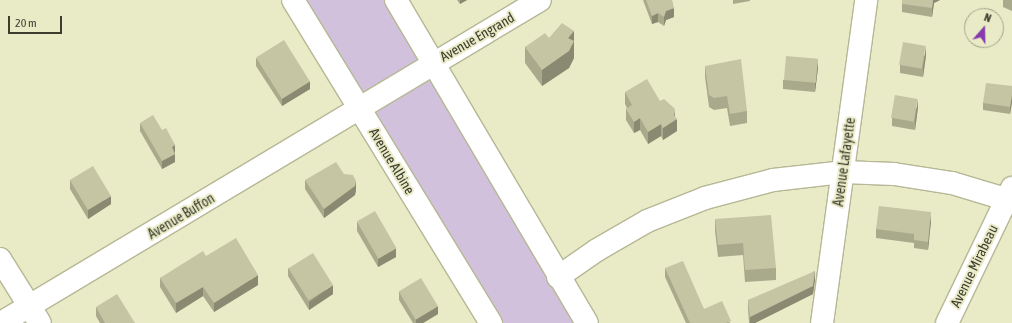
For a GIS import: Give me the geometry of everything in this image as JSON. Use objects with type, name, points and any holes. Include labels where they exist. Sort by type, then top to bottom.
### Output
[{"type":"street","name":"Avenue Albine","points":[[293,0],[491,323]]},
{"type":"street","points":[[396,0],[434,62],[558,277],[587,323]]},
{"type":"street","name":"Avenue Engrand","points":[[360,110],[434,62],[540,0]]},
{"type":"street","name":"Avenue Lafayette","points":[[822,323],[866,0]]},
{"type":"street","name":"Avenue Buffon","points":[[1,323],[34,314],[360,110]]},
{"type":"street","points":[[558,277],[597,250],[647,221],[705,198],[773,180],[843,172],[894,174],[952,183],[1010,196]]},
{"type":"street","name":"Avenue Mirabeau","points":[[947,323],[1010,196]]},
{"type":"street","points":[[0,259],[34,314]]},
{"type":"shaded area","points":[[302,0],[384,0],[581,323],[499,323]]},
{"type":"building","points":[[646,0],[672,0],[674,8],[666,11],[664,17],[658,13],[652,16]]},
{"type":"building","points":[[902,0],[933,0],[932,8],[902,4]]},
{"type":"building","points":[[562,23],[574,31],[568,38],[574,41],[569,51],[542,70],[525,47],[545,33],[549,38]]},
{"type":"building","points":[[284,40],[310,82],[282,99],[256,57]]},
{"type":"building","points":[[903,42],[926,46],[922,69],[899,65]]},
{"type":"building","points":[[786,56],[818,59],[816,83],[784,80]]},
{"type":"building","points":[[741,59],[747,111],[730,114],[727,96],[714,98],[709,95],[705,66]]},
{"type":"building","points":[[647,79],[660,101],[664,99],[675,109],[674,115],[677,119],[663,128],[661,124],[648,132],[640,118],[634,122],[626,109],[632,105],[625,92]]},
{"type":"building","points":[[986,83],[1012,86],[1010,107],[983,103]]},
{"type":"building","points":[[895,95],[918,99],[914,122],[891,118]]},
{"type":"building","points":[[153,115],[162,130],[166,128],[175,145],[172,147],[175,154],[162,161],[140,123]]},
{"type":"building","points":[[336,162],[344,174],[353,175],[356,181],[355,186],[324,209],[305,180]]},
{"type":"building","points":[[93,166],[111,196],[88,210],[70,180]]},
{"type":"building","points":[[879,206],[931,212],[928,242],[914,240],[914,234],[876,229]]},
{"type":"building","points":[[375,211],[397,248],[378,259],[357,222]]},
{"type":"building","points":[[771,215],[776,268],[745,270],[743,243],[718,245],[715,219]]},
{"type":"building","points":[[236,238],[258,275],[214,303],[203,287],[176,303],[160,278],[203,251],[206,256]]},
{"type":"building","points":[[313,253],[333,285],[309,301],[288,268]]},
{"type":"building","points":[[683,261],[704,309],[722,301],[731,321],[726,323],[690,323],[665,268]]},
{"type":"building","points":[[815,271],[813,286],[750,317],[748,300]]},
{"type":"building","points":[[421,278],[438,306],[416,320],[399,291]]},
{"type":"building","points":[[117,294],[135,323],[105,323],[96,307]]}]
